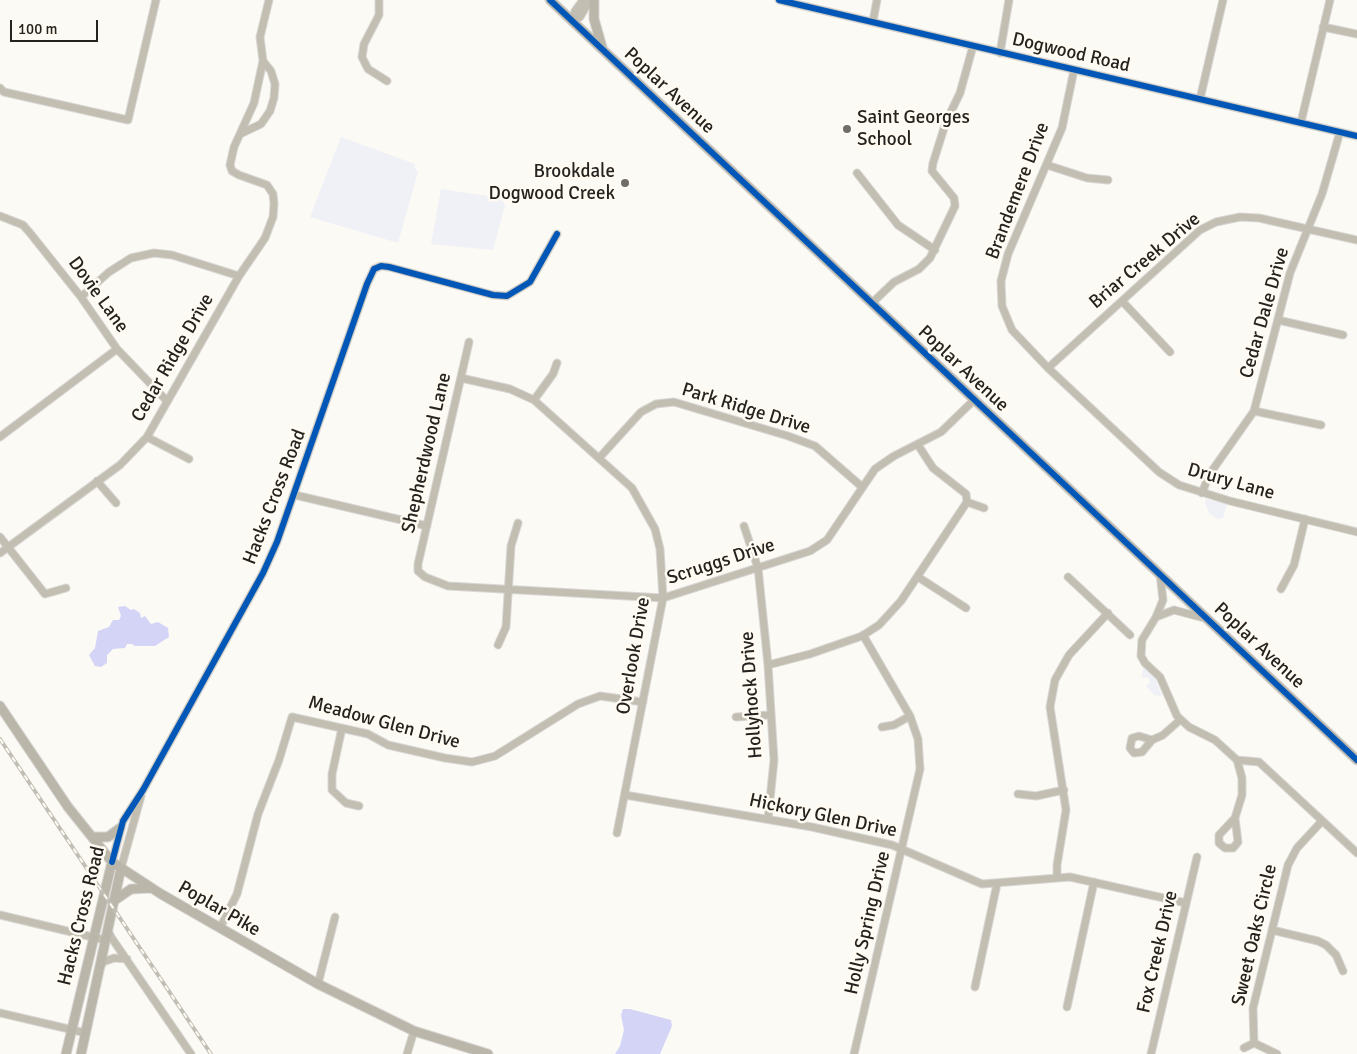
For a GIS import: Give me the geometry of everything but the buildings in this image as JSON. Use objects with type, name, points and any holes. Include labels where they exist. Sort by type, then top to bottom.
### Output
[{"type":"main road","name":"Poplar Avenue","points":[[550,0],[1357,760]]},
{"type":"main road","points":[[594,0],[594,19],[603,49]]},
{"type":"main road","name":"Poplar Pike","points":[[0,706],[68,807],[94,837],[112,862],[220,928],[318,984],[414,1031],[488,1054]]},
{"type":"main road","points":[[94,837],[108,837],[120,828]]},
{"type":"main road","name":"Hacks Cross Road","points":[[66,1054],[112,862]]},
{"type":"main road","name":"Hacks Cross Road","points":[[81,1054],[121,868]]},
{"type":"main road","points":[[115,900],[130,889],[153,888]]},
{"type":"street","points":[[0,88],[4,92],[128,120],[156,0]]},
{"type":"street","points":[[240,134],[254,103],[262,61],[260,37],[269,0]]},
{"type":"street","points":[[379,0],[379,15],[364,44],[362,57],[368,69],[387,81]]},
{"type":"street","points":[[572,22],[575,11],[583,0]]},
{"type":"street","points":[[572,22],[580,18],[590,0]]},
{"type":"street","name":"Dogwood Road","points":[[779,0],[1357,136]]},
{"type":"street","points":[[872,21],[877,0]]},
{"type":"street","points":[[1000,52],[1009,0]]},
{"type":"street","points":[[1200,99],[1223,0]]},
{"type":"street","points":[[1300,122],[1330,0]]},
{"type":"street","points":[[1323,27],[1357,34]]},
{"type":"street","points":[[872,304],[894,282],[919,268],[930,258],[955,206],[954,198],[932,171],[946,122],[960,93],[973,46]]},
{"type":"street","points":[[240,134],[261,124],[270,111],[274,98],[274,84],[271,71],[262,61]]},
{"type":"street","name":"Brandemere Drive","points":[[1048,368],[1012,330],[1002,306],[1002,290],[1008,254],[1062,128],[1074,70]]},
{"type":"street","name":"Cedar Dale Drive","points":[[1202,493],[1209,475],[1254,411],[1290,273],[1327,179],[1340,132]]},
{"type":"street","name":"Cedar Ridge Drive","points":[[0,553],[97,480],[120,465],[147,437],[166,400],[239,276],[264,238],[271,223],[274,204],[273,194],[267,185],[232,171],[230,165],[234,147],[240,134]]},
{"type":"street","points":[[1047,165],[1087,178],[1108,180]]},
{"type":"street","points":[[857,172],[898,225],[934,250]]},
{"type":"street","name":"Dovie Lane","points":[[0,216],[26,229],[81,297],[117,349],[166,400]]},
{"type":"street","name":"Briar Creek Drive","points":[[1048,368],[1200,230],[1216,222],[1250,217],[1357,240]]},
{"type":"street","name":"Hacks Cross Road","points":[[112,862],[120,828],[132,804],[143,790],[263,573],[295,495],[364,292],[374,269],[381,266],[389,267],[493,295],[512,294],[530,282],[557,234]]},
{"type":"street","points":[[81,297],[109,272],[131,258],[154,253],[172,255],[239,276]]},
{"type":"street","points":[[1122,300],[1170,352]]},
{"type":"street","points":[[1278,320],[1343,334]]},
{"type":"street","name":"Shepherdwood Lane","points":[[418,571],[426,526],[469,342]]},
{"type":"street","points":[[0,437],[117,349]]},
{"type":"street","points":[[534,400],[553,374],[557,363]]},
{"type":"street","name":"Drury Lane","points":[[1048,368],[1159,472],[1179,486],[1357,532]]},
{"type":"street","name":"Overlook Drive","points":[[461,378],[510,389],[534,400],[600,457],[632,488],[653,523],[660,548],[663,598],[617,833]]},
{"type":"street","name":"Scruggs Drive","points":[[418,571],[433,582],[448,586],[663,598],[810,551],[827,540],[861,486],[875,469],[894,456],[918,445],[949,426],[974,400]]},
{"type":"street","name":"Park Ridge Drive","points":[[600,457],[641,412],[656,404],[674,402],[788,436],[814,446],[861,486]]},
{"type":"street","points":[[1254,411],[1321,425]]},
{"type":"street","points":[[147,437],[189,459]]},
{"type":"street","points":[[768,665],[810,654],[863,635],[890,614],[918,576],[967,502],[966,494],[933,468],[918,445]]},
{"type":"street","points":[[97,480],[116,504]]},
{"type":"street","points":[[295,495],[426,526]]},
{"type":"street","points":[[967,502],[984,508]]},
{"type":"street","points":[[1281,589],[1294,565],[1305,519]]},
{"type":"street","points":[[498,645],[506,627],[512,536],[518,523]]},
{"type":"street","name":"Hollyhock Drive","points":[[744,526],[758,568],[768,665],[774,760],[768,819]]},
{"type":"street","points":[[0,537],[45,594],[66,588]]},
{"type":"street","points":[[1160,574],[1162,600],[1156,617],[1142,640],[1141,656],[1145,663],[1160,677],[1172,710],[1180,720],[1215,740],[1237,760],[1243,787],[1235,818]]},
{"type":"street","points":[[918,576],[966,608]]},
{"type":"street","points":[[1068,577],[1130,635]]},
{"type":"street","points":[[1156,617],[1174,610],[1209,620]]},
{"type":"street","points":[[1057,877],[1057,865],[1066,810],[1050,707],[1055,680],[1069,655],[1108,613]]},
{"type":"street","name":"Holly Spring Drive","points":[[854,1054],[920,774],[918,739],[910,716],[863,635]]},
{"type":"street","name":"Meadow Glen Drive","points":[[220,928],[237,894],[258,814],[279,760],[291,719],[294,717],[371,735],[388,745],[472,762],[495,756],[578,704],[600,696],[643,702]]},
{"type":"street","points":[[736,717],[770,715]]},
{"type":"street","points":[[882,727],[894,725],[910,716]]},
{"type":"street","points":[[1152,740],[1163,735],[1180,720]]},
{"type":"street","points":[[342,728],[332,774],[332,790],[346,803],[359,806]]},
{"type":"street","points":[[1237,760],[1256,761],[1267,769],[1357,853]]},
{"type":"street","name":"Hacks Cross Road","points":[[121,868],[143,790]]},
{"type":"street","points":[[1018,794],[1036,796],[1064,790]]},
{"type":"street","name":"Hickory Glen Drive","points":[[625,796],[826,830],[902,850],[982,884],[1070,877],[1186,903]]},
{"type":"street","name":"Sweet Oaks Circle","points":[[1254,1043],[1253,1008],[1290,858],[1322,821]]},
{"type":"street","name":"Fox Creek Drive","points":[[1150,1054],[1197,857]]},
{"type":"street","points":[[1067,1007],[1094,882]]},
{"type":"street","points":[[975,987],[997,884]]},
{"type":"street","points":[[0,915],[105,940]]},
{"type":"street","points":[[318,984],[335,917]]},
{"type":"street","points":[[108,928],[111,937],[191,1054]]},
{"type":"street","points":[[1272,930],[1326,945],[1336,955],[1343,972]]},
{"type":"street","points":[[98,972],[103,962],[108,959],[127,959]]},
{"type":"street","points":[[0,1013],[86,1033]]},
{"type":"street","points":[[407,1054],[414,1031]]},
{"type":"street","points":[[1244,1048],[1254,1043],[1277,1054]]},
{"type":"shaded area","points":[[341,137],[415,164],[414,167],[418,172],[398,243],[310,217]]},
{"type":"shaded area","points":[[441,189],[500,198],[505,205],[493,250],[431,244]]},
{"type":"shaded area","points":[[1206,499],[1227,504],[1223,518],[1217,519],[1210,514],[1205,503]]},
{"type":"shaded area","points":[[1144,668],[1155,678],[1162,696],[1154,695],[1146,686],[1150,682],[1148,677],[1142,678]]},
{"type":"water","points":[[125,606],[140,613],[141,618],[145,616],[151,624],[158,622],[168,628],[169,637],[155,646],[127,644],[125,648],[113,649],[107,655],[107,663],[101,667],[95,666],[89,655],[95,648],[98,631],[109,627],[113,620],[119,620],[121,616],[118,607]]},
{"type":"water","points":[[623,1009],[630,1009],[671,1020],[672,1026],[660,1054],[615,1054],[620,1046],[624,1030],[621,1015]]},
{"type":"railway","points":[[0,739],[211,1054]]},
{"type":"cycle path","points":[[550,0],[1357,760]]},
{"type":"cycle path","points":[[779,0],[1357,136]]},
{"type":"cycle path","points":[[112,862],[123,821],[143,790],[263,573],[277,542],[367,284],[374,269],[381,266],[389,267],[493,295],[507,296],[530,282],[557,234]]},
{"type":"place","name":"Saint Georges School","points":[[847,129]]},
{"type":"place","name":"Brookdale Dogwood Creek","points":[[625,183]]}]
